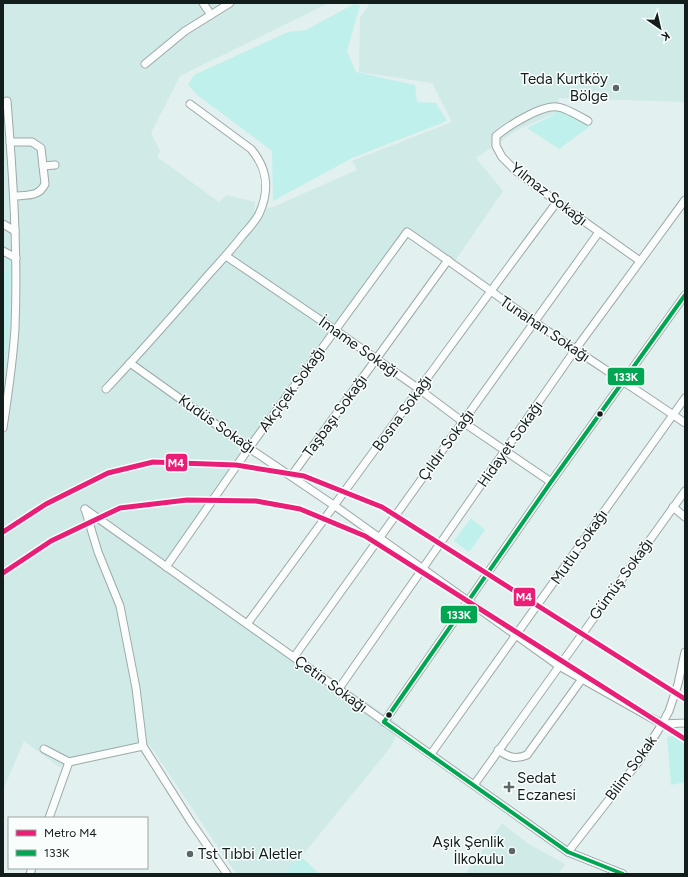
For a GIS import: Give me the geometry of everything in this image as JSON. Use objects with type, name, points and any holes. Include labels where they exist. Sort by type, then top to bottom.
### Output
[{"type":"street","points":[[203,3],[211,15]]},
{"type":"street","points":[[145,64],[185,31],[230,3]]},
{"type":"street","points":[[3,428],[13,352],[16,258],[14,196],[7,101]]},
{"type":"street","points":[[106,389],[226,256],[258,215],[264,196],[266,177],[259,158],[251,149],[190,104]]},
{"type":"street","name":"Yılmaz Sokağı","points":[[588,120],[557,106],[544,109],[527,116],[504,129],[496,136],[496,146],[502,156],[516,171],[556,202],[640,261]]},
{"type":"street","points":[[10,142],[26,141],[36,143],[41,148],[45,184],[42,189],[35,194],[14,196]]},
{"type":"street","points":[[43,166],[55,165]]},
{"type":"street","name":"Hidayet Sokağı","points":[[338,690],[575,350],[685,200]]},
{"type":"street","name":"Bosna Sokağı","points":[[247,624],[335,506],[556,202]]},
{"type":"street","points":[[3,224],[15,231]]},
{"type":"street","name":"Tunahan Sokağı","points":[[407,232],[534,322],[685,423]]},
{"type":"street","name":"Akçiçek Sokağı","points":[[166,566],[249,448],[407,232]]},
{"type":"street","name":"Çıldır Sokağı","points":[[294,657],[599,232]]},
{"type":"street","points":[[3,251],[16,258]]},
{"type":"street","name":"İmame Sokağı","points":[[226,256],[335,330],[463,422],[551,482]]},
{"type":"street","name":"Taşbaşı Sokağı","points":[[292,475],[448,260]]},
{"type":"street","points":[[384,722],[551,482],[685,295]]},
{"type":"street","name":"Kudüs Sokağı","points":[[130,363],[249,448],[292,475],[559,666],[662,724]]},
{"type":"street","name":"Mutlu Sokağı","points":[[431,754],[685,398]]},
{"type":"street","name":"Gümüş Sokağı","points":[[474,784],[685,491]]},
{"type":"street","points":[[673,507],[685,517]]},
{"type":"street","name":"Çetin Sokağı","points":[[143,746],[136,688],[120,606],[98,552],[85,509],[568,852],[623,874]]},
{"type":"street","name":"Bilim Sokak","points":[[568,852],[639,760],[662,724],[669,711],[676,691],[685,652]]},
{"type":"street","points":[[498,750],[514,758],[521,758],[527,755],[582,679]]},
{"type":"street","points":[[662,724],[685,723]]},
{"type":"street","points":[[44,748],[69,762],[143,746],[191,822],[223,870],[228,874]]},
{"type":"street","points":[[49,817],[69,762]]},
{"type":"shaded area","points":[[3,3],[329,3],[180,76],[151,133],[160,151],[157,157],[219,202],[226,195],[255,202],[255,210],[273,207],[357,170],[352,161],[452,122],[432,83],[359,72],[360,18],[370,3],[685,3],[685,102],[559,98],[554,114],[517,130],[476,158],[503,191],[453,264],[408,234],[170,566],[401,726],[390,748],[301,857],[283,874],[237,874],[149,744],[59,767],[24,741],[3,790]]},
{"type":"shaded area","points":[[354,4],[360,5],[347,51],[356,72],[415,85],[417,102],[436,103],[447,121],[352,158],[273,201],[272,151],[196,94],[188,85],[194,75],[288,32],[306,30]]},
{"type":"shaded area","points":[[556,109],[593,124],[559,149],[527,128],[554,115]]},
{"type":"shaded area","points":[[3,257],[9,260],[11,266],[9,328],[3,381],[3,275],[7,265],[3,260]]},
{"type":"shaded area","points":[[471,518],[485,530],[469,552],[454,541]]},
{"type":"shaded area","points":[[685,734],[685,782],[671,785],[667,737]]},
{"type":"shaded area","name":"Aşık Şenlik İlkokulu","points":[[502,823],[527,843],[565,864],[562,869],[557,874],[465,874]]},
{"type":"shaded area","points":[[301,857],[320,874],[283,874]]},
{"type":"metro line","name":"M4","points":[[3,532],[46,504],[108,473],[153,462],[236,465],[304,476],[382,507],[685,699]]},
{"type":"metro line","name":"M4","points":[[3,573],[51,541],[120,508],[187,500],[256,501],[300,509],[365,536],[685,739]]},
{"type":"transit line","name":"133K","points":[[384,722],[551,482],[685,295]]},
{"type":"transit line","name":"133K","points":[[384,722],[568,852],[623,874]]},
{"type":"place","name":"Teda Kurtköy Bölge","points":[[616,88]]},
{"type":"place","name":"Sedat Eczanesi","points":[[509,787]]},
{"type":"place","name":"Aşık Şenlik İlkokulu","points":[[512,851]]},
{"type":"place","name":"Tst Tıbbi Aletler","points":[[190,854]]}]
